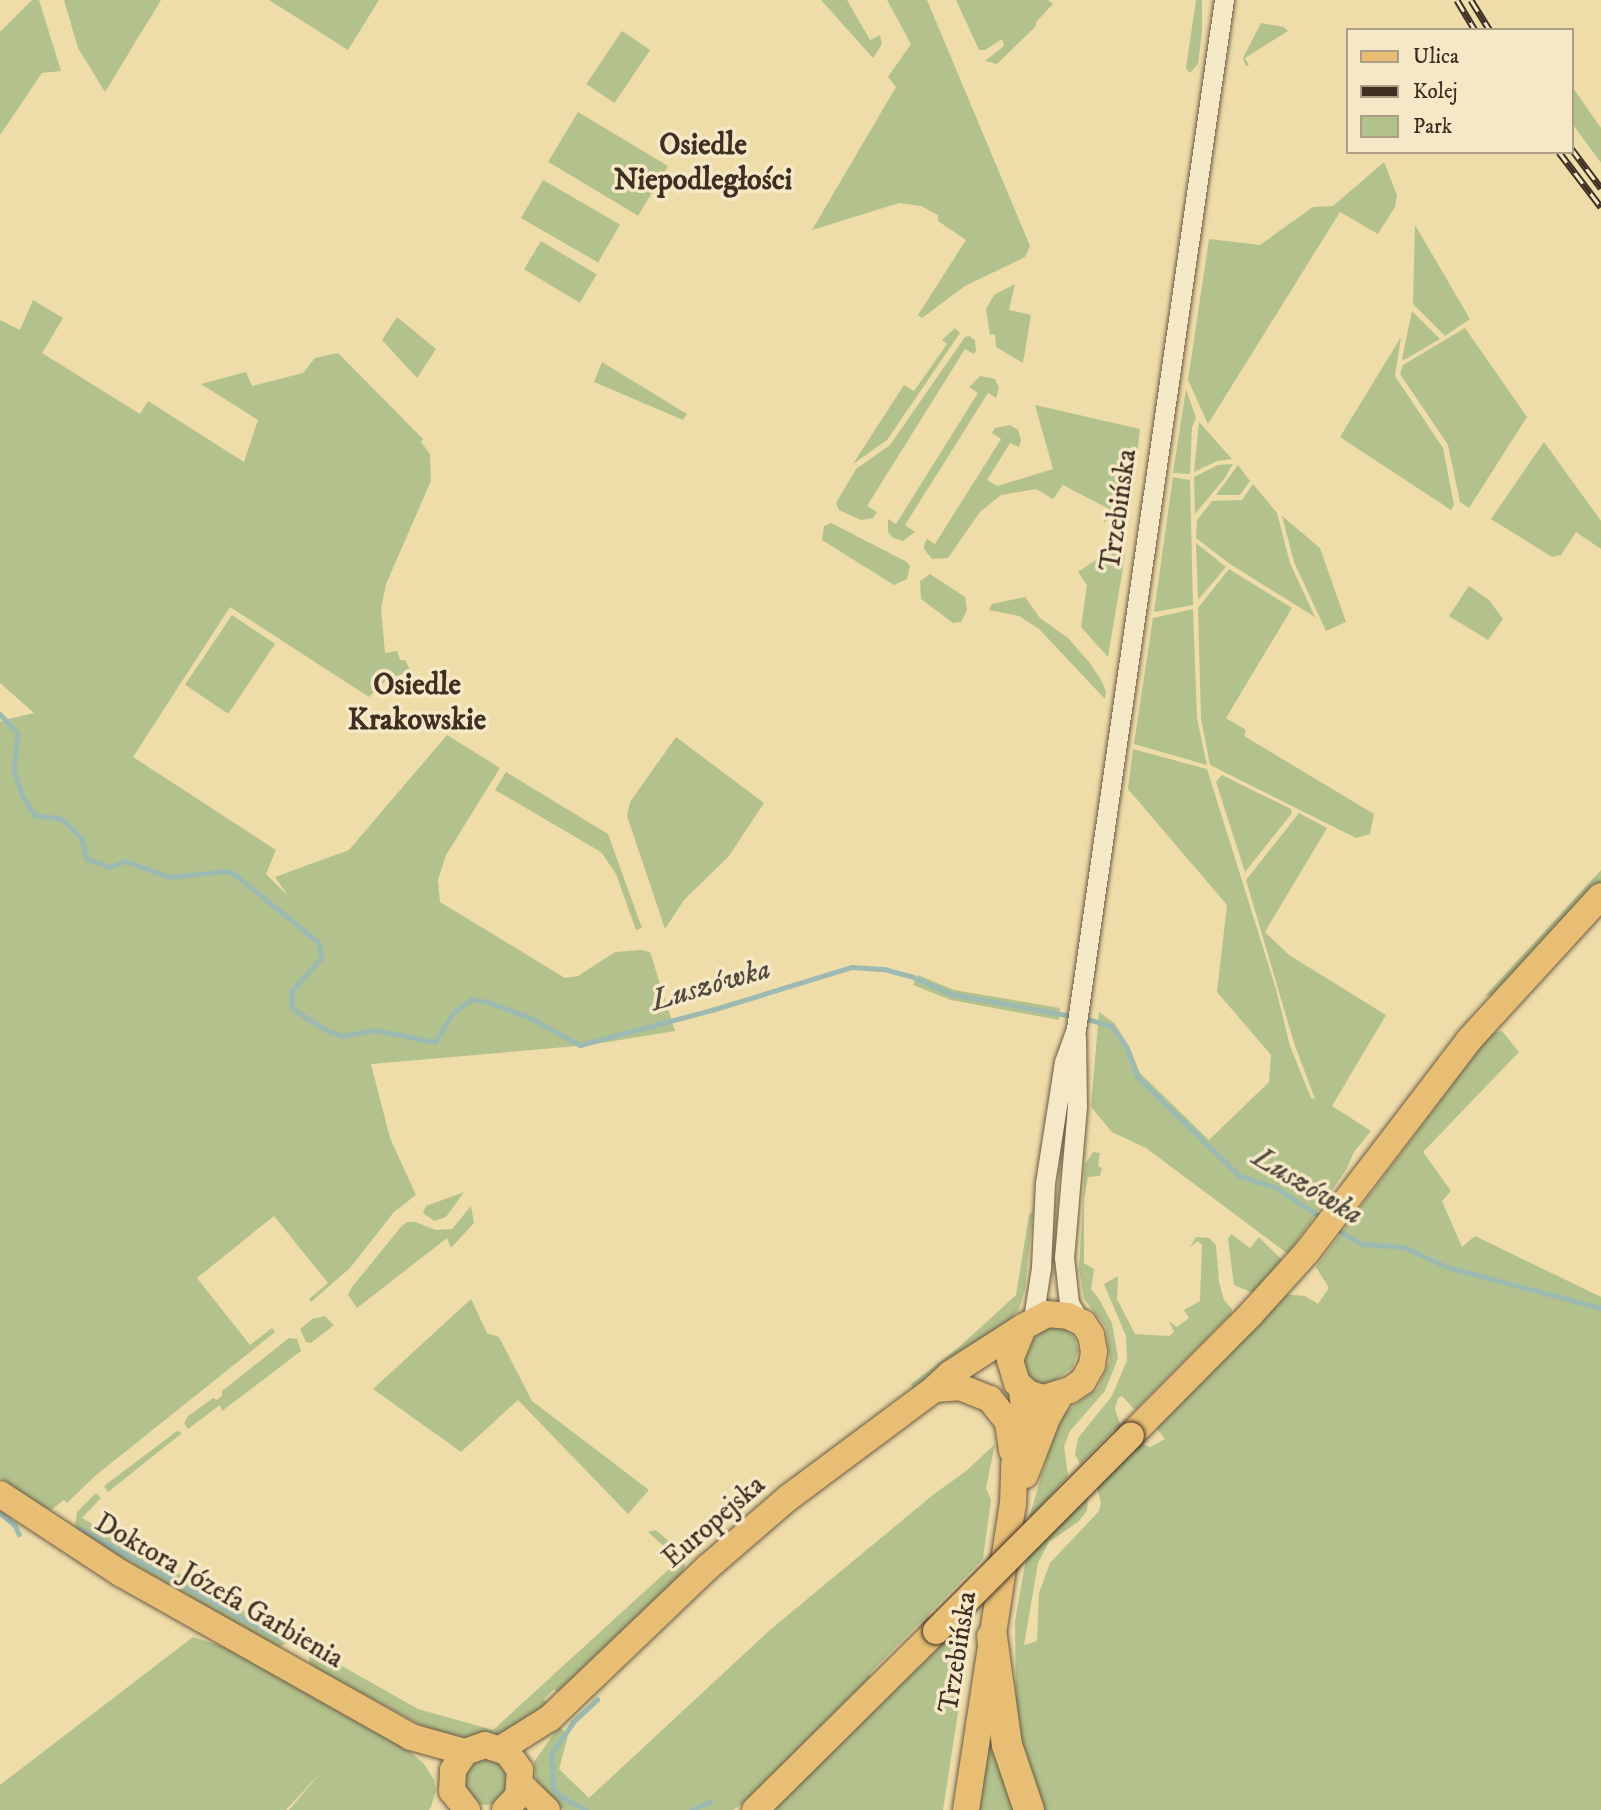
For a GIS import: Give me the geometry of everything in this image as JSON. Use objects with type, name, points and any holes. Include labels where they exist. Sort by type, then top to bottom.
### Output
[{"type":"highway","points":[[992,1637],[1007,1745],[1029,1810]]},
{"type":"main road","points":[[755,1810],[1251,1314],[1320,1236],[1469,1040],[1601,896]]},
{"type":"main road","points":[[1052,1313],[1079,1320],[1091,1335],[1094,1359],[1083,1381],[1061,1394],[1043,1398],[1017,1380],[1012,1352],[1028,1323],[1052,1313]]},
{"type":"main road","name":"Europejska","points":[[512,1788],[550,1718],[752,1528],[827,1467],[968,1362],[1000,1345],[1028,1323]]},
{"type":"main road","name":"Europejska","points":[[934,1389],[975,1374],[1017,1380]]},
{"type":"main road","name":"Trzebińska","points":[[965,1810],[1013,1504],[1014,1466],[1024,1409],[1017,1380]]},
{"type":"main road","points":[[934,1389],[969,1389],[996,1404],[1008,1422],[1014,1466]]},
{"type":"main road","name":"Trzebińska","points":[[1013,1504],[1046,1418],[1061,1394]]},
{"type":"main road","name":"Doktora Józefa Garbienia","points":[[0,1494],[122,1574],[411,1737],[465,1752]]},
{"type":"main road","name":"Doktora Józefa Garbienia","points":[[411,1737],[451,1776]]},
{"type":"main road","points":[[467,1810],[454,1796],[451,1776],[457,1760],[465,1752],[480,1745],[512,1788],[547,1810]]},
{"type":"street","name":"Trzebińska","points":[[1079,1320],[1069,1303],[1064,1257],[1065,1216],[1077,1105],[1076,1029],[1224,0]]},
{"type":"street","name":"Trzebińska","points":[[1028,1323],[1041,1268],[1045,1183],[1064,1062],[1076,1029]]},
{"type":"green space","points":[[32,0],[39,0],[61,71],[42,73],[0,135],[0,32]]},
{"type":"green space","points":[[64,0],[161,0],[105,92],[78,48]]},
{"type":"green space","points":[[269,0],[379,0],[348,50]]},
{"type":"green space","points":[[821,0],[847,0],[870,40],[880,35],[882,44],[873,58]]},
{"type":"green space","points":[[887,0],[927,0],[1030,246],[1025,257],[965,286],[922,318],[918,315],[966,240],[938,221],[938,215],[921,206],[899,203],[812,230],[896,87],[888,77],[911,44]]},
{"type":"green space","points":[[956,0],[1048,0],[1053,4],[1036,22],[1036,26],[997,64],[985,61],[1004,46],[1002,39],[985,50],[979,50]]},
{"type":"green space","points":[[1196,0],[1202,0],[1202,31],[1198,64],[1190,73],[1186,68]]},
{"type":"green space","points":[[1261,23],[1284,27],[1288,31],[1245,58],[1249,65],[1246,66],[1243,58]]},
{"type":"green space","points":[[622,31],[650,50],[614,103],[586,84]]},
{"type":"green space","points":[[1573,88],[1601,128],[1601,163],[1573,125]]},
{"type":"green space","points":[[578,112],[668,166],[638,216],[548,162]]},
{"type":"green space","points":[[1384,162],[1397,195],[1395,207],[1378,234],[1340,212],[1208,424],[1188,380],[1209,239],[1260,245],[1313,207],[1333,206]]},
{"type":"green space","points":[[543,180],[620,224],[598,263],[521,218]]},
{"type":"green space","points":[[1415,225],[1470,319],[1445,336],[1413,304]]},
{"type":"green space","points":[[541,241],[597,274],[580,303],[524,269]]},
{"type":"green space","points":[[1015,284],[1009,310],[1031,315],[1023,363],[996,347],[995,334],[990,335],[986,309],[994,295]]},
{"type":"green space","points":[[33,300],[63,318],[42,353],[140,414],[148,401],[244,462],[258,420],[201,384],[246,372],[252,386],[303,373],[315,358],[338,353],[423,439],[421,442],[430,454],[431,481],[386,584],[381,609],[385,653],[397,651],[400,660],[405,660],[415,679],[402,674],[395,677],[393,673],[369,697],[230,607],[133,757],[276,850],[266,874],[288,896],[275,877],[349,850],[447,735],[500,768],[446,855],[438,880],[440,902],[565,978],[578,976],[615,952],[650,952],[675,1031],[589,1045],[371,1064],[390,1138],[416,1195],[394,1212],[350,1268],[311,1302],[309,1299],[328,1283],[274,1216],[197,1278],[250,1345],[272,1328],[275,1332],[95,1476],[67,1503],[64,1500],[51,1510],[40,1507],[0,1477],[0,721],[34,713],[0,683],[0,320],[20,330]]},
{"type":"green space","points":[[1412,311],[1440,339],[1404,360],[1402,359]]},
{"type":"green space","points":[[397,317],[436,349],[417,378],[382,340]]},
{"type":"green space","points":[[955,328],[960,333],[887,440],[853,464],[904,385],[914,391],[947,344],[942,340]]},
{"type":"green space","points":[[1465,328],[1527,417],[1469,508],[1460,502],[1448,445],[1400,374],[1403,365]]},
{"type":"green space","points":[[969,336],[975,340],[976,351],[974,354],[965,349],[867,506],[877,512],[873,518],[861,520],[839,510],[836,503],[856,469],[890,445],[965,337]]},
{"type":"green space","points":[[1401,337],[1395,376],[1443,448],[1454,505],[1451,510],[1340,437]]},
{"type":"green space","points":[[602,362],[687,414],[683,420],[594,382]]},
{"type":"green space","points":[[980,376],[995,379],[999,388],[996,398],[988,393],[905,525],[915,532],[903,541],[893,538],[888,532],[888,519],[896,524],[978,393],[969,387]]},
{"type":"green space","points":[[1186,389],[1196,418],[1192,427],[1190,474],[1173,473]]},
{"type":"green space","points":[[1035,405],[1140,429],[1131,507],[1103,523],[1109,509],[1063,485],[1053,499],[1036,489],[1001,495],[980,512],[948,558],[932,559],[924,549],[925,542],[927,539],[935,544],[1001,439],[992,433],[995,428],[1010,425],[1018,430],[1021,440],[1019,447],[1010,443],[987,480],[997,486],[1053,469]]},
{"type":"green space","points":[[1199,422],[1232,459],[1217,461],[1194,472]]},
{"type":"green space","points":[[1544,442],[1601,521],[1601,549],[1576,532],[1561,555],[1552,557],[1491,519]]},
{"type":"green space","points":[[1233,464],[1195,514],[1194,477],[1218,465]]},
{"type":"green space","points":[[1238,465],[1250,481],[1240,495],[1216,495]]},
{"type":"green space","points":[[1173,477],[1190,480],[1193,605],[1154,612]]},
{"type":"green space","points":[[1253,484],[1277,513],[1290,563],[1315,617],[1230,564],[1196,538],[1197,520],[1212,501],[1242,500]]},
{"type":"green space","points":[[1282,516],[1320,548],[1346,622],[1326,631],[1294,562]]},
{"type":"green space","points":[[831,523],[907,562],[910,566],[907,579],[894,585],[822,540],[824,526]]},
{"type":"green space","points":[[1196,543],[1226,567],[1198,600]]},
{"type":"green space","points":[[1118,548],[1125,556],[1108,657],[1081,627],[1087,585],[1078,572],[1112,549]]},
{"type":"green space","points":[[1229,569],[1292,608],[1226,718],[1246,730],[1244,736],[1374,814],[1370,834],[1356,838],[1210,765],[1201,719],[1198,608]]},
{"type":"green space","points":[[930,574],[965,597],[967,610],[961,622],[953,623],[921,599],[920,581]]},
{"type":"green space","points":[[1469,586],[1489,600],[1503,619],[1488,640],[1449,616]]},
{"type":"green space","points":[[1025,597],[1040,618],[1068,638],[1089,662],[1106,691],[1105,699],[1039,629],[1019,616],[989,610],[992,604]]},
{"type":"green space","points":[[1193,609],[1197,718],[1207,765],[1134,744],[1153,618]]},
{"type":"green space","points":[[232,615],[275,644],[228,714],[185,685]]},
{"type":"green space","points":[[676,737],[764,803],[729,856],[684,900],[665,929],[627,816],[630,802]]},
{"type":"green space","points":[[1133,749],[1207,769],[1276,989],[1290,1046],[1311,1098],[1315,1099],[1294,1043],[1246,880],[1299,813],[1327,828],[1265,932],[1289,955],[1386,1015],[1332,1106],[1371,1131],[1354,1152],[1346,1170],[1288,1254],[1146,1148],[1112,1132],[1091,1107],[1099,1012],[1114,1023],[1129,1046],[1140,1073],[1209,1140],[1269,1082],[1271,1055],[1217,992],[1227,905],[1128,789]]},
{"type":"green space","points":[[506,772],[608,834],[642,928],[636,930],[616,874],[601,852],[495,790]]},
{"type":"green space","points":[[1222,775],[1291,809],[1292,813],[1245,872],[1216,782]]},
{"type":"green space","points":[[1601,870],[1601,882],[1496,995],[1485,996]]},
{"type":"green space","points":[[918,975],[954,990],[1060,1008],[1059,1020],[951,1000],[913,985]]},
{"type":"green space","points":[[1502,1031],[1519,1052],[1423,1152],[1451,1191],[1442,1201],[1462,1247],[1475,1236],[1601,1297],[1601,1810],[1039,1810],[1030,1790],[1016,1714],[1015,1621],[1026,1558],[1088,1495],[1087,1511],[1078,1522],[1049,1542],[1038,1563],[1024,1645],[1037,1641],[1039,1593],[1050,1563],[1099,1511],[1101,1502],[1096,1486],[1139,1443],[1150,1447],[1165,1439],[1156,1428],[1281,1294],[1305,1296],[1318,1304],[1329,1288],[1316,1267],[1491,1033]]},
{"type":"green space","points":[[1093,1152],[1100,1153],[1098,1166],[1102,1168],[1100,1176],[1088,1177],[1084,1198],[1084,1263],[1094,1269],[1091,1289],[1112,1323],[1118,1358],[1105,1391],[1070,1431],[1064,1446],[1068,1476],[1029,1518],[1050,1447],[1064,1413],[1098,1388],[1110,1360],[1106,1327],[1084,1299],[1079,1269],[1085,1164]]},
{"type":"green space","points":[[464,1192],[446,1217],[434,1221],[423,1213],[426,1206]]},
{"type":"green space","points":[[471,1206],[474,1223],[451,1248],[447,1238],[357,1308],[348,1295],[352,1287],[401,1227],[407,1222],[415,1222],[436,1230],[452,1229]]},
{"type":"green space","points":[[1033,1211],[1025,1289],[1019,1309],[998,1332],[913,1389],[911,1384],[958,1348],[1016,1295],[1029,1215]]},
{"type":"green space","points":[[1231,1234],[1250,1248],[1259,1237],[1282,1260],[1253,1293],[1234,1285],[1228,1239]]},
{"type":"green space","points":[[1196,1237],[1209,1238],[1216,1245],[1219,1282],[1224,1300],[1232,1309],[1231,1314],[1135,1410],[1122,1396],[1118,1398],[1115,1409],[1120,1424],[1080,1464],[1075,1454],[1078,1438],[1112,1396],[1127,1360],[1126,1336],[1104,1284],[1118,1276],[1117,1299],[1135,1334],[1169,1336],[1174,1332],[1169,1321],[1177,1327],[1189,1318],[1184,1310],[1200,1301],[1202,1245],[1198,1241],[1190,1247]]},
{"type":"green space","points":[[471,1299],[487,1333],[499,1337],[532,1401],[649,1490],[628,1514],[518,1400],[461,1452],[373,1389]]},
{"type":"green space","points":[[325,1316],[334,1325],[311,1343],[306,1342],[300,1329],[312,1319]]},
{"type":"green space","points":[[1047,1324],[1067,1329],[1075,1339],[1078,1351],[1073,1367],[1044,1389],[1035,1386],[1022,1368],[1026,1348]]},
{"type":"green space","points":[[289,1338],[297,1339],[301,1351],[222,1411],[220,1405],[188,1429],[184,1423],[188,1416],[213,1398],[217,1400],[222,1396],[222,1391]]},
{"type":"green space","points":[[177,1431],[182,1433],[108,1492],[104,1486]]},
{"type":"green space","points":[[995,1444],[986,1488],[991,1500],[983,1559],[869,1674],[873,1679],[746,1802],[733,1810],[564,1810],[537,1787],[534,1762],[559,1726],[568,1735],[559,1769],[589,1798],[770,1630],[934,1494],[965,1472]]},
{"type":"green space","points":[[96,1493],[101,1498],[82,1518],[293,1639],[278,1648],[83,1535],[75,1526],[77,1512]]},
{"type":"green space","points":[[656,1530],[683,1554],[685,1567],[681,1575],[558,1693],[554,1689],[544,1699],[547,1703],[542,1708],[508,1735],[460,1740],[441,1736],[313,1667],[309,1662],[310,1648],[418,1709],[493,1730],[679,1560],[648,1532]]},
{"type":"green space","points":[[974,1609],[943,1810],[767,1810]]},
{"type":"green space","points":[[193,1637],[244,1653],[405,1747],[424,1764],[434,1780],[436,1790],[429,1810],[289,1810],[323,1770],[286,1810],[0,1810],[0,1785]]},
{"type":"green space","points":[[993,1703],[1021,1810],[976,1810]]},
{"type":"green space","points":[[486,1757],[503,1764],[510,1781],[503,1798],[486,1805],[469,1798],[462,1781],[469,1764]]},
{"type":"waterway","name":"Luszówka","points":[[0,714],[18,733],[14,770],[22,795],[35,815],[62,819],[82,838],[87,859],[110,867],[125,861],[170,877],[227,871],[236,875],[319,943],[322,958],[292,991],[292,1008],[324,1029],[342,1036],[375,1030],[435,1042],[453,1013],[472,999],[529,1017],[580,1045],[712,1010],[852,967],[884,969],[913,977],[952,994],[1072,1016]]},
{"type":"waterway","name":"Luszówka","points":[[1084,1018],[1112,1026],[1127,1048],[1137,1076],[1240,1176],[1276,1188],[1321,1217]]},
{"type":"waterway","name":"Luszówka","points":[[1336,1229],[1362,1244],[1404,1247],[1447,1267],[1601,1308]]},
{"type":"waterway","points":[[0,1513],[15,1525],[19,1534]]},
{"type":"waterway","points":[[81,1529],[280,1639]]},
{"type":"waterway","points":[[586,1810],[562,1798],[553,1788],[551,1754],[573,1722],[597,1700]]},
{"type":"waterway","points":[[691,1810],[709,1802]]},
{"type":"railway","points":[[1457,0],[1474,28]]},
{"type":"railway","points":[[1471,0],[1489,28]]},
{"type":"railway","points":[[1573,151],[1601,188]]},
{"type":"railway","points":[[1561,154],[1601,207]]},
{"type":"district","name":"Osiedle Niepodległości","points":[[703,163]]},
{"type":"district","name":"Osiedle Krakowskie","points":[[417,703]]}]
